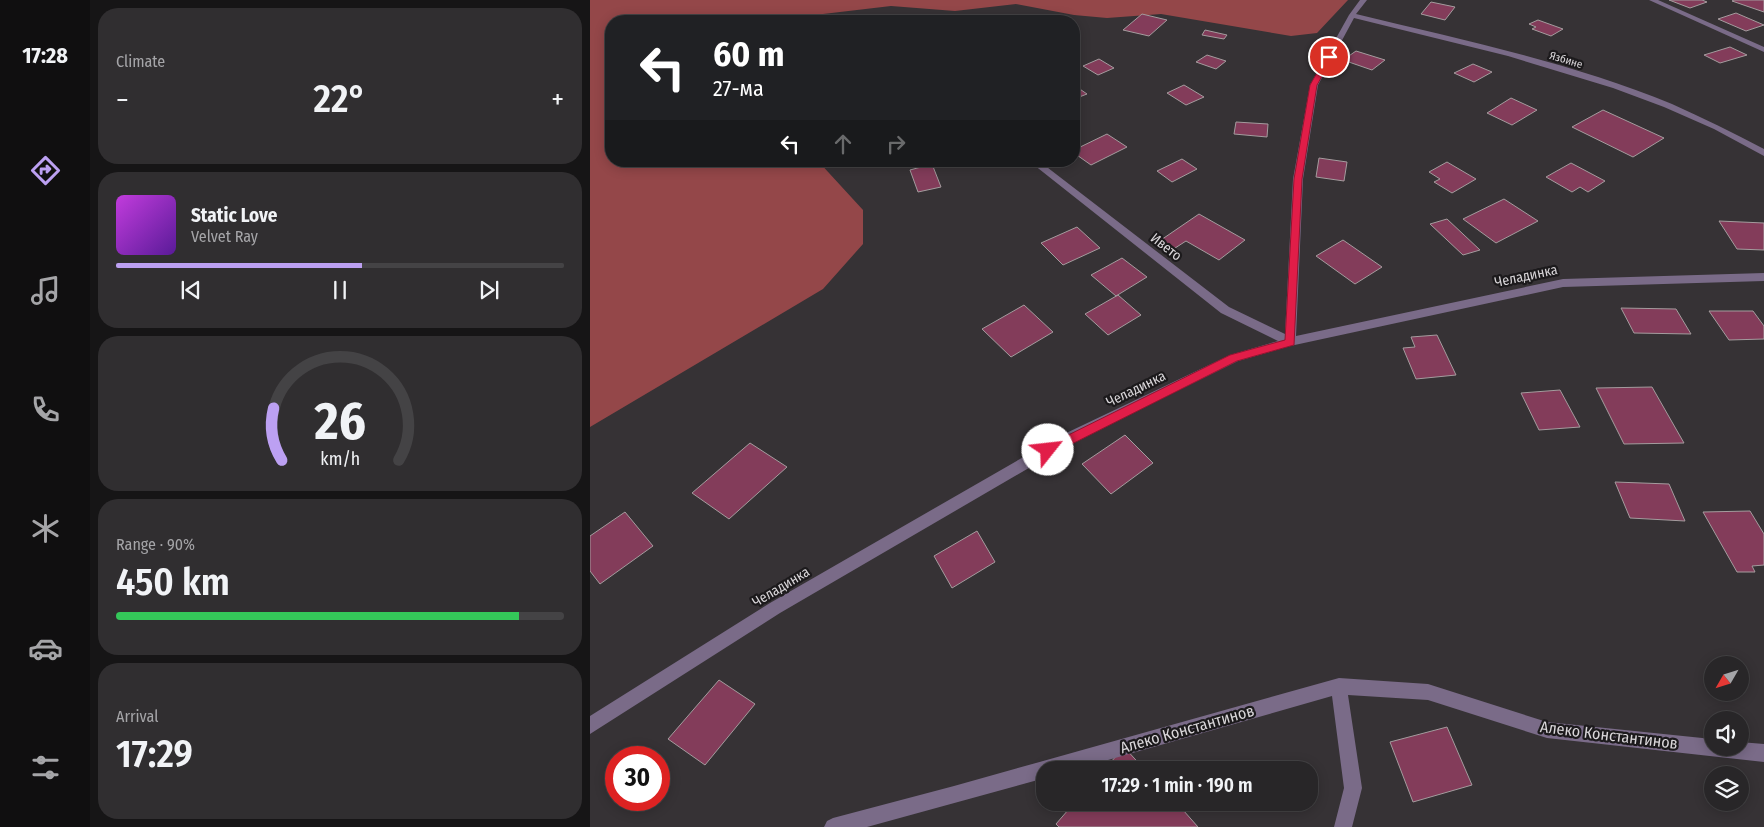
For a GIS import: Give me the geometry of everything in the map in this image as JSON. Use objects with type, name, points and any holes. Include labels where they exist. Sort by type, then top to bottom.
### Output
[{"type":"street","points":[[1290,342],[1298,179],[1314,85],[1352,14],[1364,0]]},
{"type":"street","points":[[1652,0],[1764,50]]},
{"type":"street","name":"Язбине","points":[[1352,14],[1547,65],[1666,104],[1746,142],[1764,153]]},
{"type":"street","name":"Ивето","points":[[1041,167],[1225,310],[1290,342]]},
{"type":"street","name":"Челадинка","points":[[590,726],[775,608],[1065,440],[1234,358],[1290,342],[1563,283],[1764,277]]},
{"type":"street","points":[[1339,686],[1353,788],[1343,827]]},
{"type":"street","name":"Алеко Константинов","points":[[833,827],[954,795],[1339,686],[1428,692],[1548,730],[1764,753]]},
{"type":"shaded area","points":[[590,0],[1348,0],[1317,33],[1291,36],[1161,14],[1107,18],[1074,15],[1016,4],[955,11],[891,6],[821,15],[605,15],[605,167],[824,167],[863,210],[863,244],[823,289],[590,427]]},
{"type":"building","points":[[1669,0],[1702,0],[1707,2],[1690,8]]},
{"type":"building","points":[[1764,0],[1764,12],[1732,1]]},
{"type":"building","points":[[1431,2],[1455,7],[1445,20],[1421,14]]},
{"type":"building","points":[[1736,13],[1764,25],[1746,31],[1718,19]]},
{"type":"building","points":[[1142,14],[1167,20],[1149,36],[1123,30]]},
{"type":"building","points":[[1538,20],[1563,29],[1551,36],[1532,29],[1536,27],[1529,24]]},
{"type":"building","points":[[1205,30],[1227,35],[1224,39],[1202,35]]},
{"type":"building","points":[[1730,47],[1747,55],[1720,63],[1704,55]]},
{"type":"building","points":[[1356,51],[1385,60],[1372,70],[1343,60]]},
{"type":"building","points":[[1207,55],[1226,61],[1216,69],[1196,62]]},
{"type":"building","points":[[1099,59],[1114,68],[1098,75],[1083,66]]},
{"type":"building","points":[[1473,64],[1492,72],[1474,82],[1454,73]]},
{"type":"building","points":[[1184,85],[1204,97],[1186,105],[1167,93]]},
{"type":"building","points":[[1080,89],[1087,94],[1080,97]]},
{"type":"building","points":[[1511,98],[1537,110],[1512,125],[1487,113]]},
{"type":"building","points":[[1603,110],[1664,138],[1633,157],[1572,127]]},
{"type":"building","points":[[1236,122],[1268,124],[1267,137],[1234,134]]},
{"type":"building","points":[[1107,134],[1127,147],[1091,165],[1080,157],[1080,147]]},
{"type":"building","points":[[1319,158],[1347,162],[1344,181],[1316,177]]},
{"type":"building","points":[[1182,159],[1197,169],[1172,182],[1157,171]]},
{"type":"building","points":[[1447,162],[1476,179],[1452,193],[1434,182],[1440,179],[1429,172]]},
{"type":"building","points":[[1571,163],[1605,181],[1588,192],[1580,187],[1572,192],[1546,177]]},
{"type":"building","points":[[921,167],[933,167],[941,187],[918,192],[910,170]]},
{"type":"building","points":[[1504,199],[1538,221],[1496,243],[1463,219]]},
{"type":"building","points":[[1199,214],[1245,240],[1219,260],[1186,241],[1172,250],[1158,242]]},
{"type":"building","points":[[1447,219],[1480,250],[1463,255],[1430,224]]},
{"type":"building","points":[[1719,221],[1764,223],[1764,250],[1737,249]]},
{"type":"building","points":[[1077,227],[1100,248],[1063,265],[1041,243]]},
{"type":"building","points":[[1343,240],[1382,267],[1355,284],[1316,256]]},
{"type":"building","points":[[1122,258],[1147,277],[1116,296],[1091,275]]},
{"type":"building","points":[[1118,295],[1141,315],[1108,335],[1085,314]]},
{"type":"building","points":[[1024,305],[1053,332],[1011,357],[982,329]]},
{"type":"building","points":[[1621,308],[1676,309],[1691,334],[1634,333]]},
{"type":"building","points":[[1709,311],[1753,311],[1764,326],[1764,339],[1729,340]]},
{"type":"building","points":[[1437,335],[1456,375],[1416,379],[1403,348],[1415,347],[1411,337]]},
{"type":"building","points":[[1652,387],[1684,443],[1624,444],[1596,388]]},
{"type":"building","points":[[1560,390],[1580,427],[1539,430],[1521,393]]},
{"type":"building","points":[[1125,435],[1153,463],[1111,494],[1082,464]]},
{"type":"building","points":[[750,443],[787,467],[729,519],[692,493]]},
{"type":"building","points":[[1615,482],[1669,484],[1685,521],[1630,518]]},
{"type":"building","points":[[1750,511],[1764,534],[1764,565],[1752,566],[1755,572],[1737,572],[1703,512]]},
{"type":"building","points":[[625,512],[653,546],[600,584],[590,571],[590,536]]},
{"type":"building","points":[[977,531],[995,562],[952,588],[934,556]]},
{"type":"building","points":[[719,680],[755,704],[705,765],[668,739]]},
{"type":"building","points":[[1447,727],[1472,785],[1413,802],[1390,742]]},
{"type":"building","points":[[1124,747],[1137,761],[1112,761]]},
{"type":"building","points":[[1067,811],[1184,811],[1198,827],[1059,827],[1056,824]]},
{"type":"route","points":[[1048,450],[1234,358],[1290,342],[1298,179],[1314,85],[1329,57]]}]
